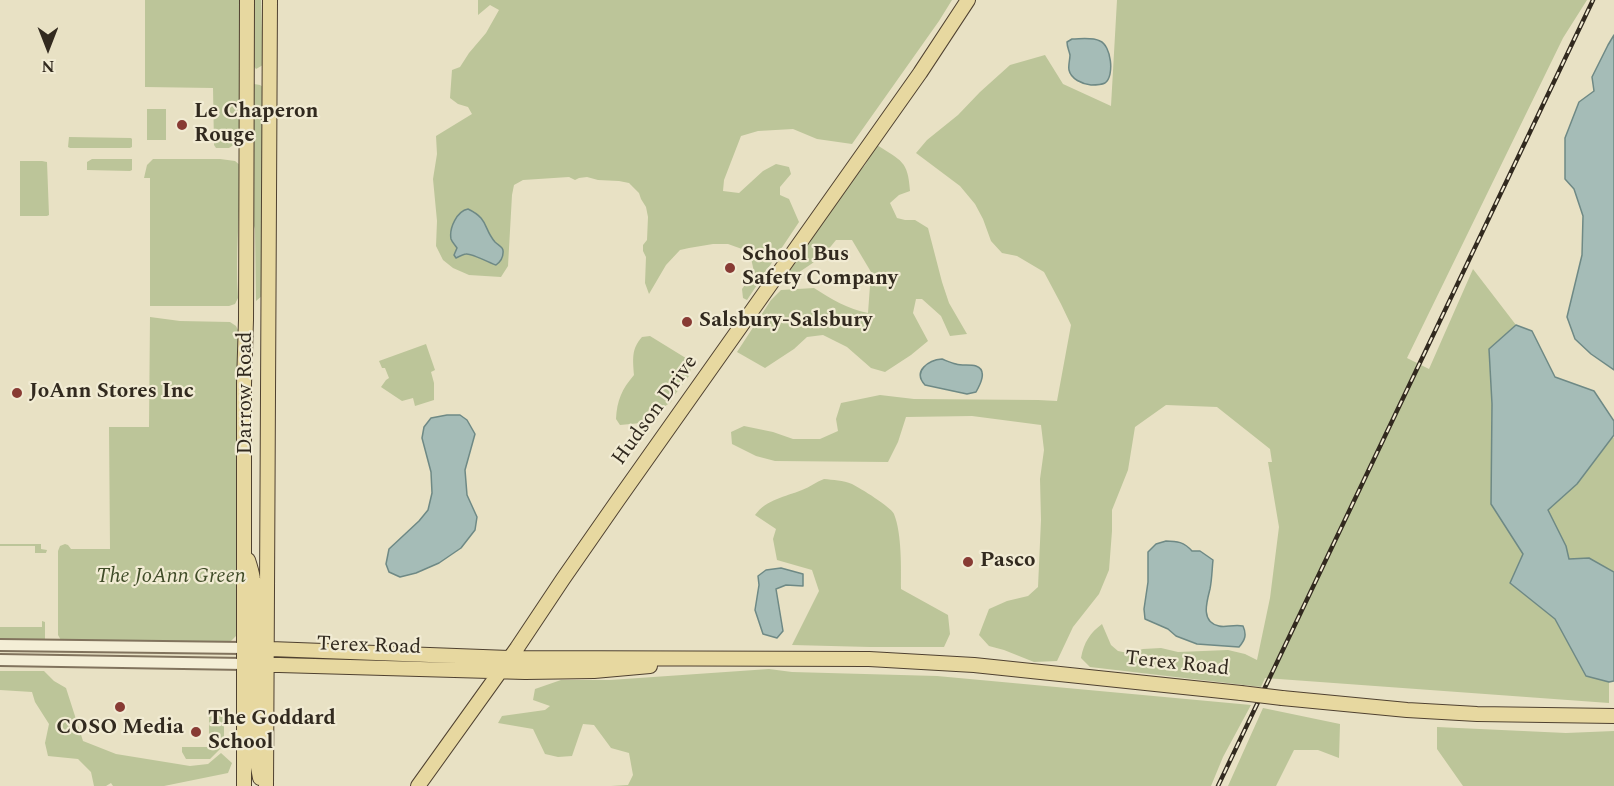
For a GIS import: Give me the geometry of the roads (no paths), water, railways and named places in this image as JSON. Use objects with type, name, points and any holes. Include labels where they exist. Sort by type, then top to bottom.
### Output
[{"type":"main road","name":"Darrow Road","points":[[247,0],[244,544],[256,649],[255,665]]},
{"type":"main road","name":"Darrow Road","points":[[244,782],[256,649],[270,0]]},
{"type":"main road","name":"Hudson Drive","points":[[418,786],[920,73],[968,0]]},
{"type":"main road","points":[[247,77],[269,77]]},
{"type":"main road","name":"Terex Road","points":[[256,649],[509,658],[857,659],[965,664],[1407,710],[1614,717]]},
{"type":"main road","name":"Terex Road","points":[[255,665],[499,672],[594,671],[735,659]]},
{"type":"main road","points":[[244,782],[262,783],[255,751],[255,665]]},
{"type":"street","name":"Terex Road","points":[[0,645],[256,649]]},
{"type":"street","points":[[54,660],[55,646]]},
{"type":"street","name":"Terex Road","points":[[0,660],[255,665]]},
{"type":"water","points":[[1614,35],[1614,370],[1575,339],[1567,317],[1582,255],[1583,216],[1574,189],[1565,179],[1565,138],[1579,102],[1594,91],[1592,77]]},
{"type":"water","points":[[1072,39],[1094,39],[1107,48],[1111,68],[1105,83],[1091,85],[1072,76],[1069,70],[1070,55],[1067,42]]},
{"type":"water","points":[[468,209],[479,216],[491,237],[503,249],[502,258],[496,265],[468,254],[456,258],[454,255],[457,248],[451,239],[453,225],[457,216]]},
{"type":"water","points":[[1516,325],[1532,331],[1555,377],[1594,391],[1614,421],[1614,435],[1577,484],[1548,510],[1566,546],[1569,559],[1589,558],[1614,572],[1614,681],[1609,682],[1586,676],[1555,619],[1510,583],[1523,554],[1491,504],[1492,404],[1489,349]]},
{"type":"water","points":[[942,359],[958,365],[974,365],[980,368],[982,378],[976,392],[967,394],[925,385],[921,380],[921,371],[927,364]]},
{"type":"water","points":[[460,415],[467,420],[475,434],[465,470],[467,495],[477,517],[475,530],[461,548],[439,563],[400,577],[389,572],[386,564],[389,549],[428,510],[432,493],[431,472],[422,438],[424,427],[431,418]]},
{"type":"water","points":[[1166,541],[1180,543],[1192,551],[1200,551],[1213,560],[1207,616],[1213,624],[1219,626],[1243,626],[1245,637],[1239,647],[1197,644],[1176,636],[1168,629],[1145,619],[1148,552],[1156,544]]},
{"type":"water","points":[[781,568],[803,574],[803,586],[786,585],[776,589],[783,631],[777,638],[763,634],[755,610],[758,576],[766,570]]},
{"type":"railway","points":[[1218,786],[1593,0]]},
{"type":"place","name":"Le Chaperon Rouge","points":[[182,125]]},
{"type":"place","name":"School Bus Safety Company","points":[[730,268]]},
{"type":"place","name":"Salsbury-Salsbury","points":[[687,322]]},
{"type":"place","name":"JoAnn Stores Inc","points":[[17,393]]},
{"type":"place","name":"Pasco","points":[[968,562]]},
{"type":"place","name":"COSO Media","points":[[120,707]]},
{"type":"place","name":"The Goddard School","points":[[196,732]]},
{"type":"park label","name":"The JoAnn Green","points":[[171,578]]}]
